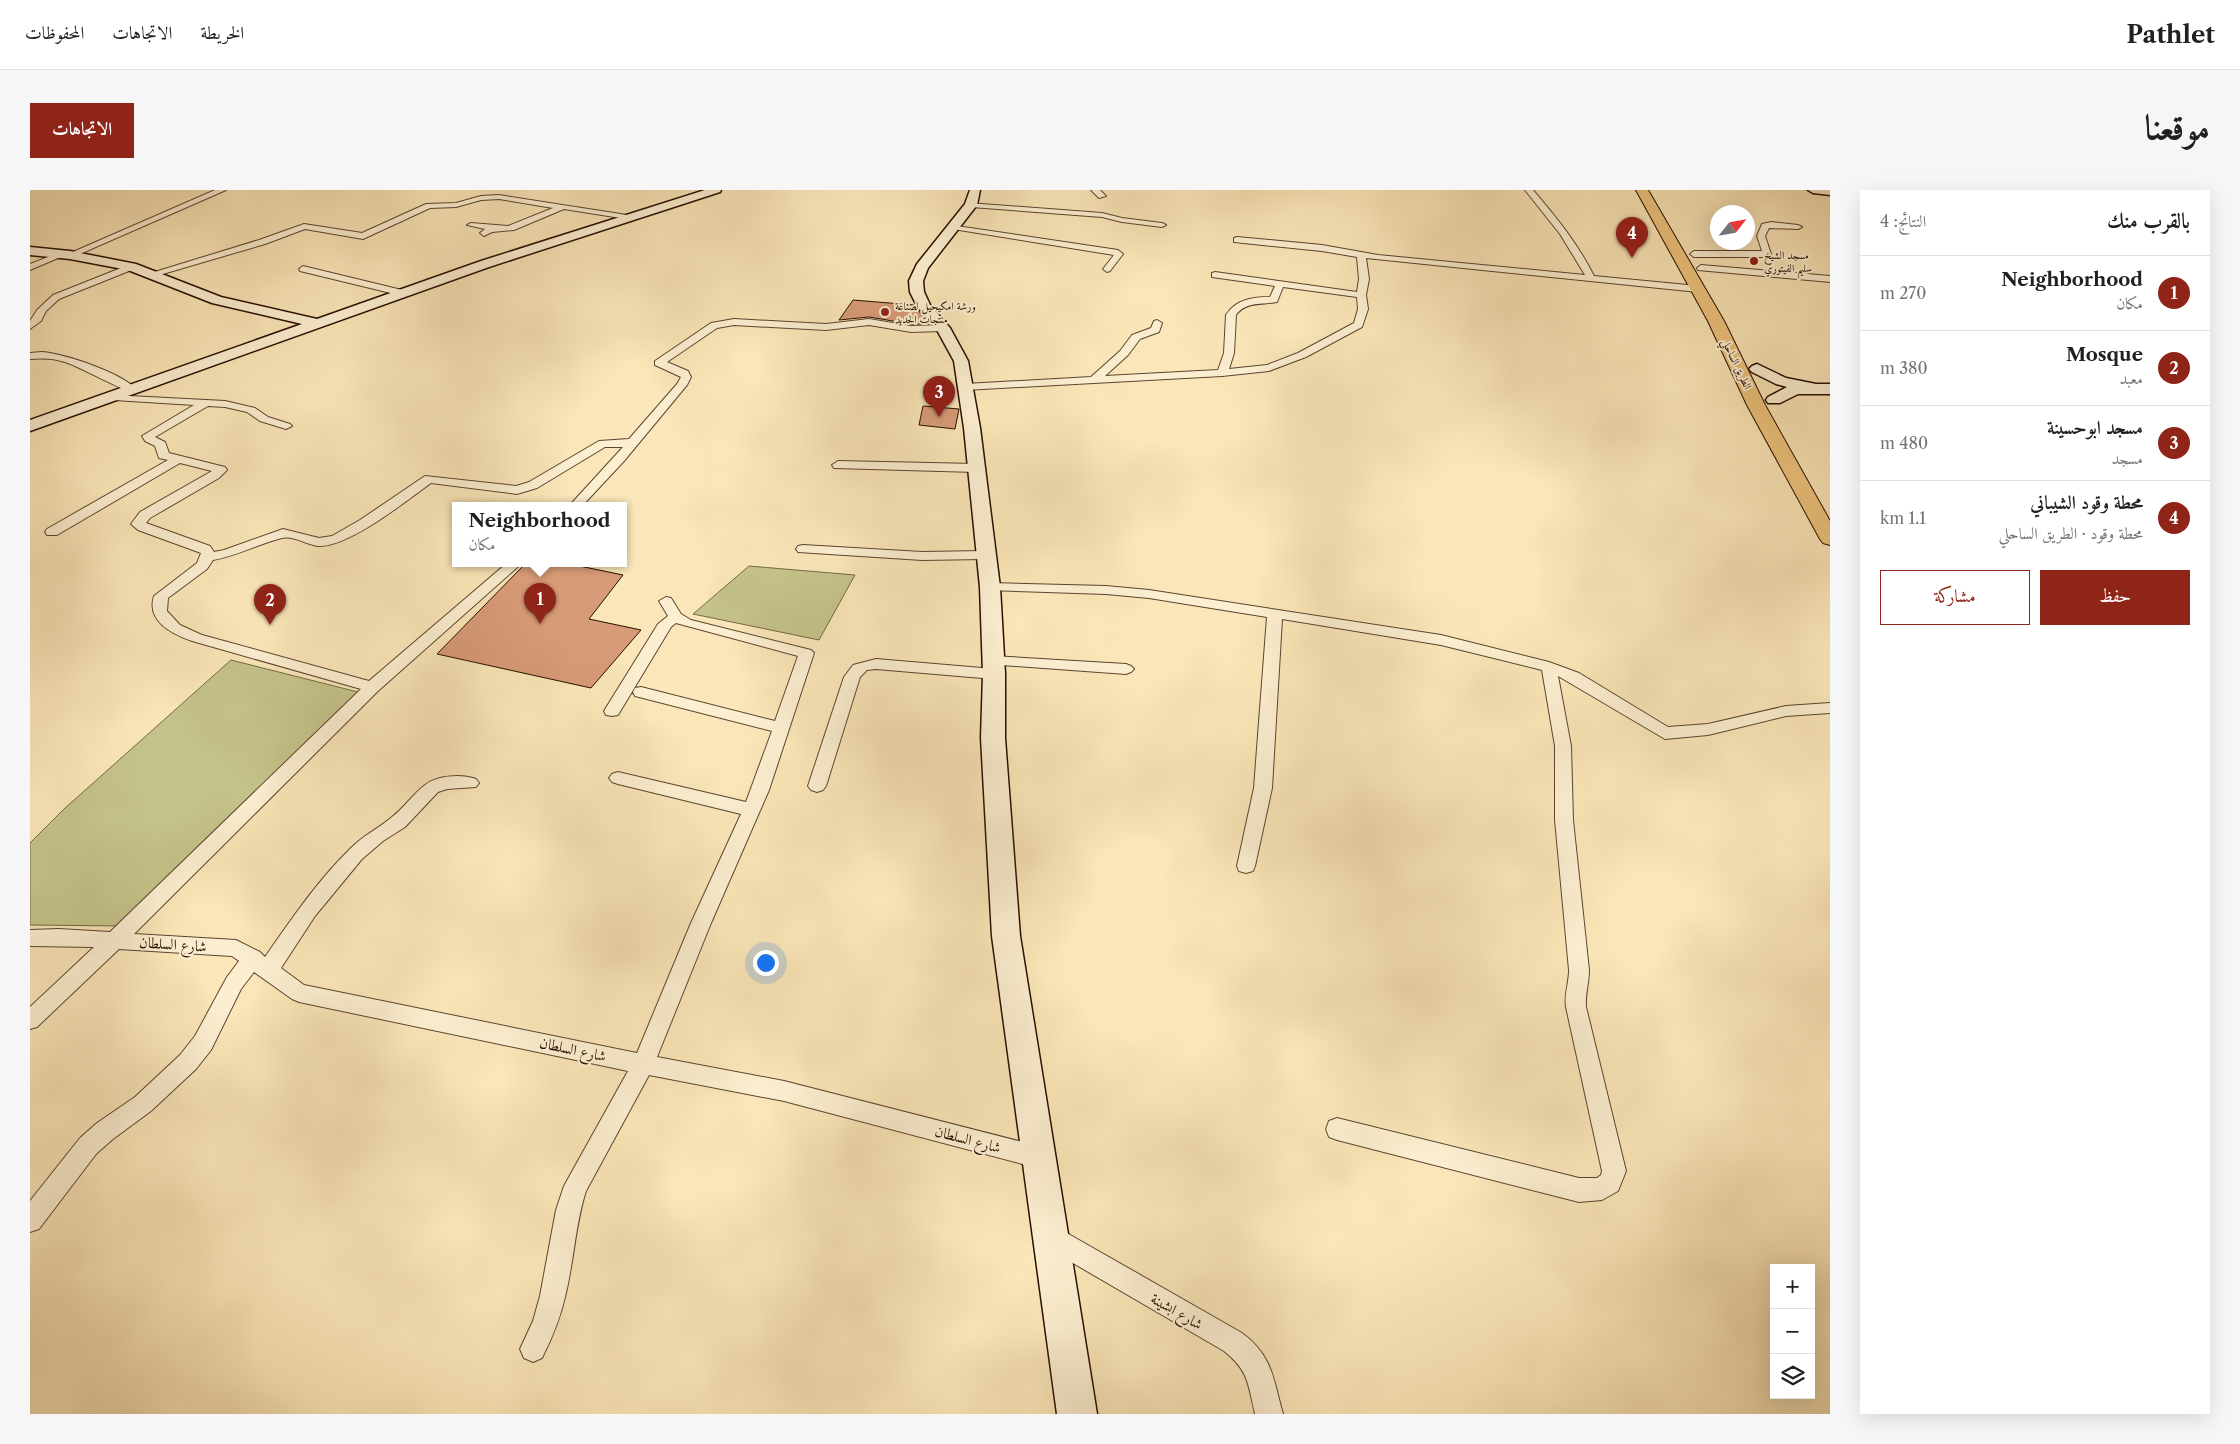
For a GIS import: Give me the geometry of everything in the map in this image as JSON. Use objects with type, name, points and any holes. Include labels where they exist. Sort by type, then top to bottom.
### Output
[{"type":"highway","name":"الطريق الساحلي","points":[[1642,190],[1716,321],[1756,405],[1830,539]]},
{"type":"highway","name":"الطريق الساحلي","points":[[1659,190],[1697,261],[1734,322],[1783,416]]},
{"type":"highway","points":[[1716,321],[1734,322]]},
{"type":"street","points":[[30,268],[66,255],[222,190]]},
{"type":"street","points":[[30,426],[485,264],[716,190]]},
{"type":"street","points":[[1095,190],[1102,196]]},
{"type":"street","points":[[1529,190],[1565,232],[1591,279]]},
{"type":"street","points":[[1813,190],[1830,192]]},
{"type":"street","points":[[154,274],[262,242],[304,226],[357,236],[367,235],[413,212],[436,204],[456,205],[494,197],[627,217]]},
{"type":"street","points":[[471,225],[510,229],[541,213],[568,207]]},
{"type":"street","points":[[964,211],[1102,215],[1122,220],[1162,225]]},
{"type":"street","points":[[964,211],[1011,231],[1060,234]]},
{"type":"street","points":[[964,211],[1118,253],[1107,269]]},
{"type":"street","points":[[964,211],[922,267],[916,281],[917,292],[924,306],[943,328],[961,361],[965,387],[982,508],[985,555],[990,587],[993,738],[1006,936],[1077,1414]]},
{"type":"street","points":[[1697,261],[1767,254],[1761,236],[1765,226],[1771,224],[1798,227]]},
{"type":"street","points":[[484,233],[498,228]]},
{"type":"street","points":[[1238,240],[1322,248],[1362,255],[1698,289]]},
{"type":"street","points":[[30,250],[131,267],[154,274],[217,300],[319,324]]},
{"type":"street","points":[[965,387],[1222,373],[1280,365],[1345,334],[1359,325],[1363,309],[1361,295],[1364,279],[1362,255]]},
{"type":"street","points":[[1697,261],[1830,280]]},
{"type":"street","points":[[30,326],[38,319],[42,310],[56,297],[131,267]]},
{"type":"street","points":[[303,269],[403,294]]},
{"type":"street","points":[[1215,276],[1361,295]]},
{"type":"street","points":[[1222,373],[1230,352],[1231,315],[1234,310],[1253,300],[1274,300],[1280,284]]},
{"type":"street","points":[[579,502],[682,385],[686,377],[684,374],[659,363],[714,326],[746,322],[826,327],[869,322],[911,329],[943,328]]},
{"type":"street","points":[[1094,380],[1124,353],[1136,337],[1155,330],[1157,323]]},
{"type":"street","points":[[33,352],[78,364],[101,373],[132,390]]},
{"type":"street","points":[[1757,369],[1781,381],[1812,388],[1830,389]]},
{"type":"street","points":[[1774,400],[1790,391],[1812,388]]},
{"type":"street","points":[[114,397],[225,404],[251,410],[264,419],[286,426]]},
{"type":"street","points":[[206,403],[148,436],[149,439],[161,444],[161,454],[163,456],[213,466],[220,470],[220,472],[145,515],[138,524],[205,549],[208,552],[208,557],[202,566],[161,596],[158,603],[159,612],[168,623],[182,632],[197,638],[372,687]]},
{"type":"street","points":[[208,557],[227,554],[275,534],[283,533],[319,542],[336,539],[365,524],[430,479],[517,490],[533,484],[603,443],[632,443]]},
{"type":"street","points":[[52,532],[178,459]]},
{"type":"street","points":[[838,465],[976,468]]},
{"type":"street","points":[[803,548],[922,556],[985,555]]},
{"type":"street","points":[[30,1020],[115,940],[372,687],[510,567]]},
{"type":"street","points":[[990,587],[1106,590],[1148,594],[1441,640],[1549,667],[1574,677],[1665,732],[1677,734],[1727,725],[1780,712],[1830,708]]},
{"type":"street","points":[[533,1349],[545,1324],[553,1296],[568,1210],[576,1186],[643,1064],[701,923],[751,810],[782,728],[806,653],[686,623],[676,617],[666,601]]},
{"type":"street","points":[[1246,866],[1263,788],[1275,614]]},
{"type":"street","points":[[612,711],[665,624],[676,617]]},
{"type":"street","points":[[816,786],[852,677],[855,671],[861,667],[876,664],[1126,669]]},
{"type":"street","points":[[1337,1130],[1579,1190],[1607,1188],[1613,1181],[1614,1171],[1576,1007],[1575,997],[1579,984],[1579,970],[1564,820],[1563,746],[1549,667]]},
{"type":"street","points":[[641,692],[782,728]]},
{"type":"street","points":[[618,778],[751,810]]},
{"type":"street","points":[[30,1220],[88,1146],[105,1131],[143,1104],[188,1062],[203,1043],[234,983],[261,964],[356,854],[377,836],[399,822],[432,788],[446,783],[470,784]]},
{"type":"street","name":"شارع السلطان","points":[[30,938],[115,940],[236,948],[261,964],[299,993],[315,998],[784,1091],[1038,1157]]},
{"type":"street","name":"شارع ابشينة","points":[[1050,1236],[1233,1342],[1247,1353],[1256,1367],[1269,1414]]},
{"type":"shaded area","points":[[749,566],[855,575],[819,640],[693,614]]},
{"type":"shaded area","points":[[231,660],[358,692],[122,926],[30,925],[30,843],[64,809]]},
{"type":"building","name":"ورشة امكيحيل لصناعة منتجات الحديد","points":[[853,300],[914,305],[929,324],[911,324],[869,317],[839,320]]},
{"type":"building","points":[[923,406],[959,409],[955,429],[919,425]]},
{"type":"building","points":[[522,567],[584,567],[623,575],[589,619],[641,630],[591,688],[437,654]]},
{"type":"place","name":"محطة وقود الشيباني","points":[[1632,258]]},
{"type":"place","name":"مسجد الشيخ سليم الفيتوري","points":[[1754,261]]},
{"type":"place","name":"ورشة امكيحيل لصناعة منتجات الحديد","points":[[885,312]]},
{"type":"place","name":"مسجد ابوحسينة","points":[[939,417]]},
{"type":"place","name":"Neighborhood","points":[[540,624]]},
{"type":"place","name":"Mosque","points":[[270,625]]}]
